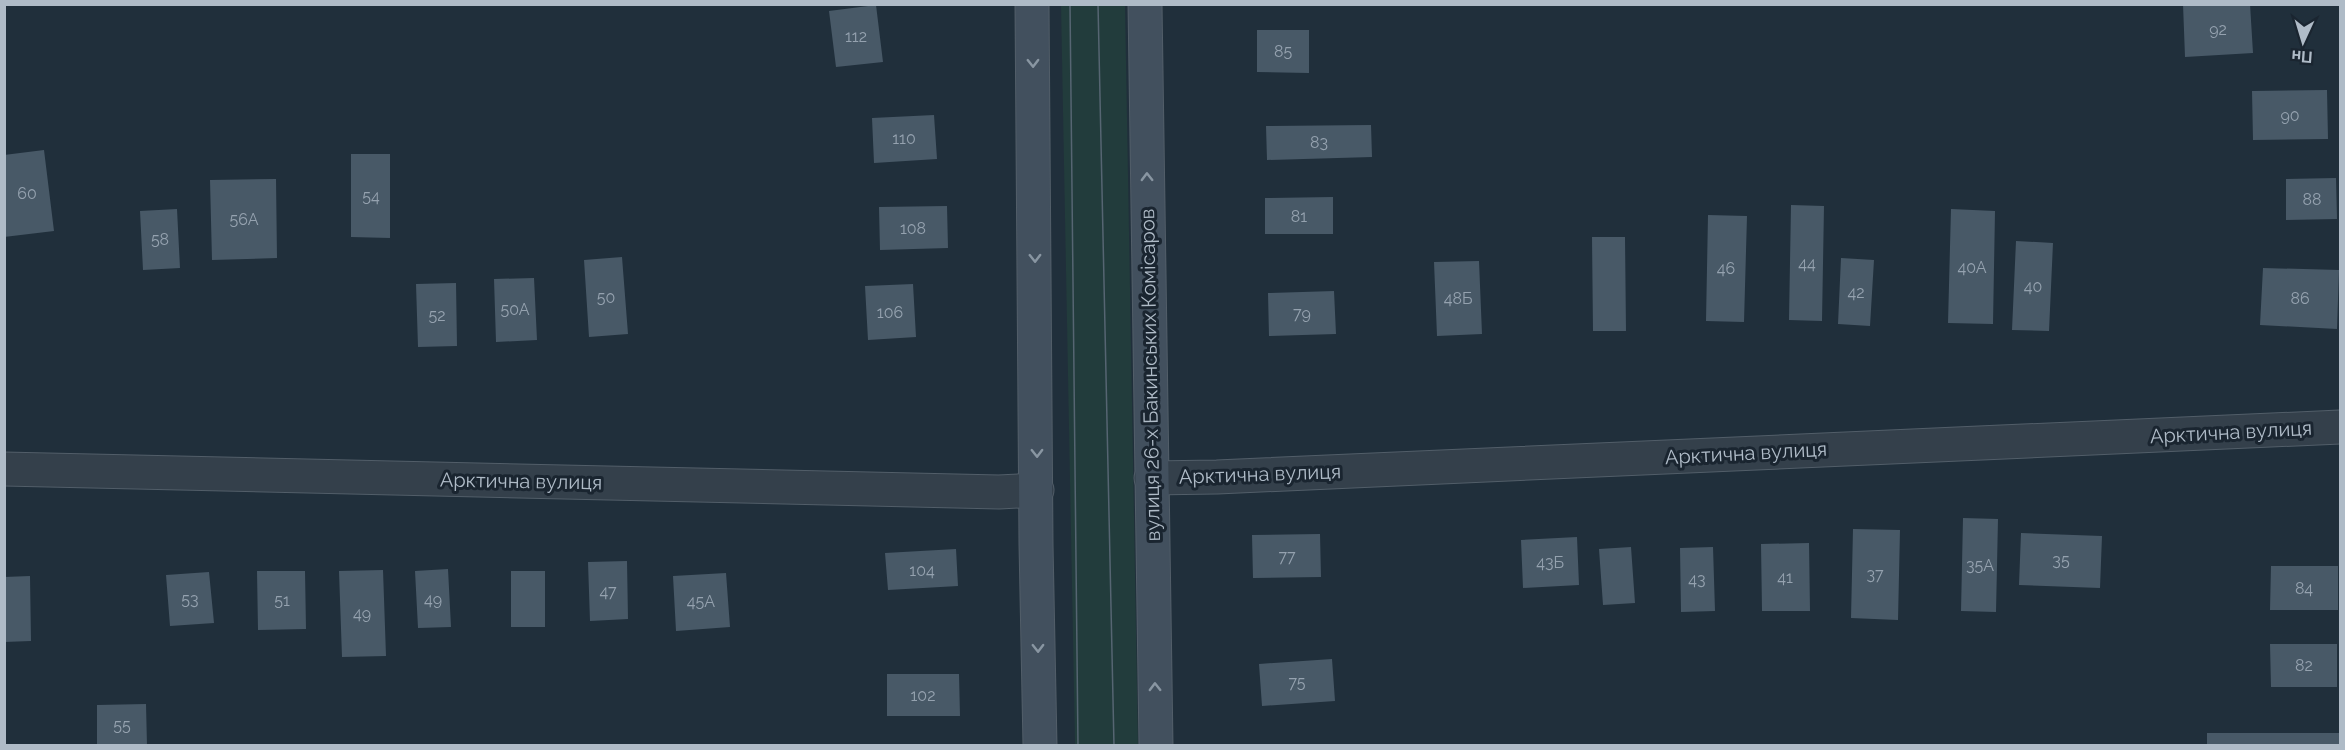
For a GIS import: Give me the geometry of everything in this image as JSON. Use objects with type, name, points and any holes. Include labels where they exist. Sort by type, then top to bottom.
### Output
[{"type":"street","points":[[1032,4],[1036,544],[1040,746]]},
{"type":"street","name":"вулиця 26-х Бакинських Комісаров","points":[[1145,4],[1156,746]]},
{"type":"street","name":"Арктична вулиця","points":[[1151,478],[1229,477],[2340,427]]},
{"type":"street","name":"Арктична вулиця","points":[[4,469],[975,492],[1037,490]]},
{"type":"green space","points":[[1061,5],[1125,5],[1138,745],[1075,745]]},
{"type":"building","points":[[2183,4],[2250,4],[2253,53],[2185,57]]},
{"type":"building","points":[[876,5],[883,62],[836,67],[829,11]]},
{"type":"building","points":[[1257,30],[1309,30],[1309,73],[1257,72]]},
{"type":"building","points":[[2327,90],[2328,139],[2253,140],[2252,91]]},
{"type":"building","points":[[934,115],[937,159],[874,163],[872,118]]},
{"type":"building","points":[[1371,125],[1372,157],[1267,160],[1266,126]]},
{"type":"building","points":[[44,150],[54,231],[4,237],[4,155]]},
{"type":"building","points":[[351,154],[390,154],[390,238],[351,237]]},
{"type":"building","points":[[2336,178],[2337,219],[2286,220],[2286,179]]},
{"type":"building","points":[[276,179],[277,258],[212,260],[210,180]]},
{"type":"building","points":[[1333,197],[1333,234],[1265,234],[1265,198]]},
{"type":"building","points":[[1791,205],[1824,206],[1822,321],[1789,320]]},
{"type":"building","points":[[947,206],[948,248],[880,250],[879,207]]},
{"type":"building","points":[[177,209],[180,268],[143,270],[140,211]]},
{"type":"building","points":[[1951,209],[1995,211],[1993,324],[1948,323]]},
{"type":"building","points":[[1708,215],[1747,216],[1744,322],[1706,321]]},
{"type":"building","points":[[1592,237],[1625,237],[1626,331],[1593,331]]},
{"type":"building","points":[[2016,241],[2053,243],[2049,331],[2012,330]]},
{"type":"building","points":[[622,257],[628,334],[589,337],[584,260]]},
{"type":"building","points":[[1841,258],[1874,260],[1870,326],[1838,324]]},
{"type":"building","points":[[1479,261],[1482,334],[1437,336],[1434,262]]},
{"type":"building","points":[[2263,268],[2339,270],[2337,329],[2260,325]]},
{"type":"building","points":[[534,278],[537,340],[496,342],[494,279]]},
{"type":"building","points":[[456,283],[457,346],[418,347],[416,284]]},
{"type":"building","points":[[913,284],[916,337],[868,340],[865,286]]},
{"type":"building","points":[[1334,291],[1336,334],[1269,336],[1268,293]]},
{"type":"building","points":[[1963,518],[1998,519],[1996,612],[1961,611]]},
{"type":"building","points":[[1853,529],[1900,530],[1898,620],[1851,618]]},
{"type":"building","points":[[2021,533],[2102,536],[2100,588],[2019,585]]},
{"type":"building","points":[[1320,534],[1321,577],[1253,578],[1252,535]]},
{"type":"building","points":[[1577,537],[1579,585],[1523,588],[1521,540]]},
{"type":"building","points":[[1809,543],[1810,611],[1762,611],[1761,544]]},
{"type":"building","points":[[1631,547],[1635,603],[1603,605],[1599,549]]},
{"type":"building","points":[[1713,547],[1715,611],[1681,612],[1680,548]]},
{"type":"building","points":[[956,549],[958,586],[888,590],[885,553]]},
{"type":"building","points":[[627,561],[628,619],[590,621],[588,562]]},
{"type":"building","points":[[2271,566],[2338,566],[2338,610],[2270,610]]},
{"type":"building","points":[[448,569],[451,627],[418,628],[415,571]]},
{"type":"building","points":[[383,570],[386,656],[342,657],[339,571]]},
{"type":"building","points":[[257,571],[305,571],[306,629],[258,630]]},
{"type":"building","points":[[511,571],[545,571],[545,627],[511,627]]},
{"type":"building","points":[[209,572],[214,623],[170,626],[166,575]]},
{"type":"building","points":[[726,573],[730,627],[676,631],[673,576]]},
{"type":"building","points":[[30,576],[31,641],[4,642],[4,577]]},
{"type":"building","points":[[2270,644],[2337,644],[2337,687],[2271,687]]},
{"type":"building","points":[[1332,659],[1335,701],[1262,706],[1259,664]]},
{"type":"building","points":[[887,674],[959,674],[960,716],[887,716]]},
{"type":"building","points":[[146,704],[147,746],[97,746],[97,705]]},
{"type":"building","points":[[2207,733],[2339,733],[2339,746],[2207,746]]},
{"type":"tram line","points":[[1070,4],[1078,746]]},
{"type":"tram line","points":[[1098,4],[1114,746]]}]
